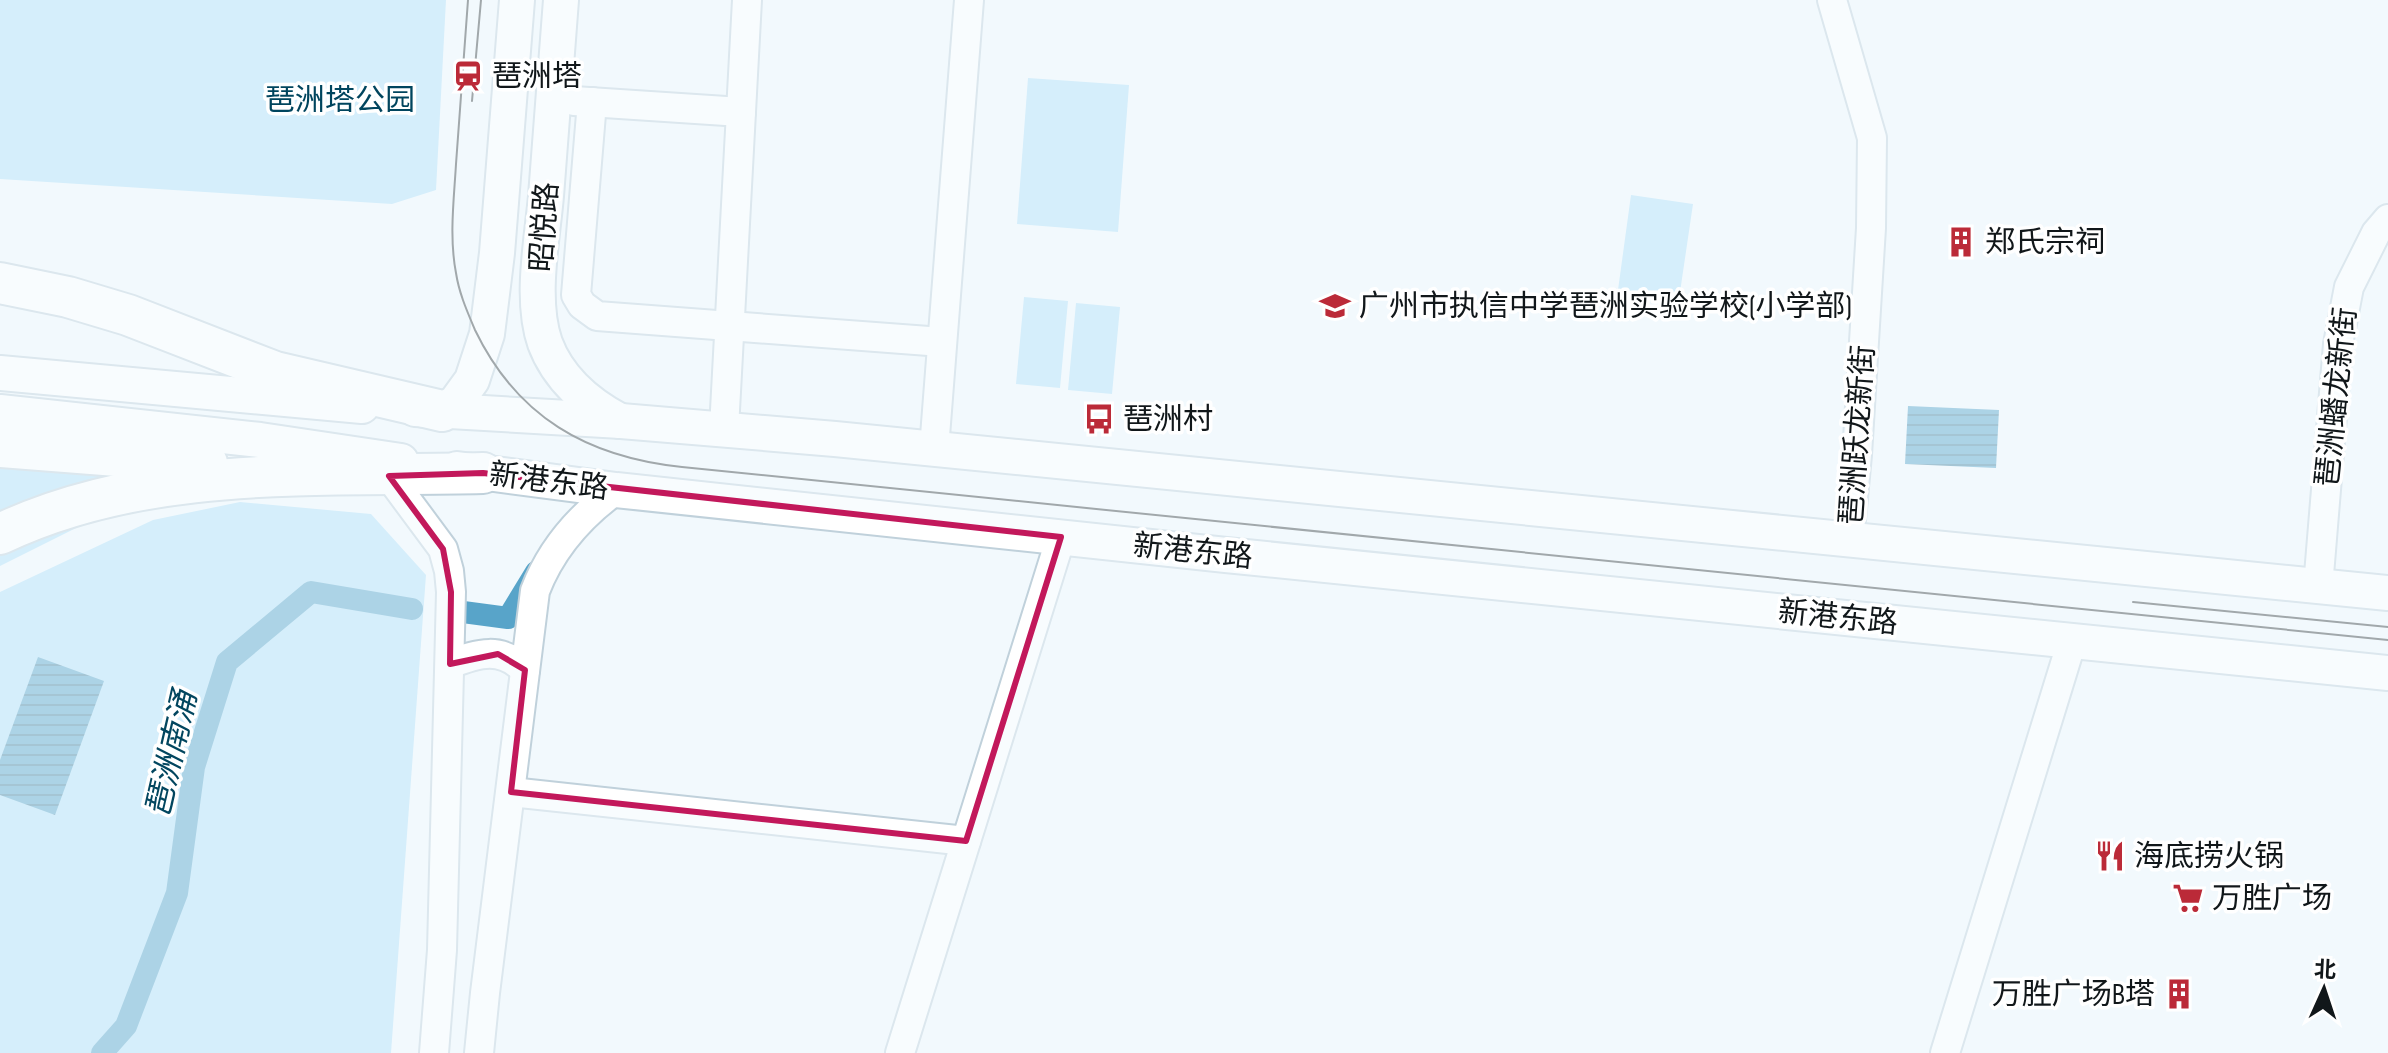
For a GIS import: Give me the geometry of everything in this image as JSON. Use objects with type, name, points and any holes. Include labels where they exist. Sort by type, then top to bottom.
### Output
[{"type":"highway","points":[[0,283],[68,297],[128,315],[275,372],[442,411]]},
{"type":"highway","points":[[0,447],[222,464],[483,473]]},
{"type":"highway","points":[[0,534],[82,503],[150,488],[383,468]]},
{"type":"main road","name":"昭悦路","points":[[442,411],[465,393],[472,380],[492,311],[517,0]]},
{"type":"main road","name":"昭悦路","points":[[561,0],[538,296],[541,329],[557,366],[577,391],[597,409],[621,421]]},
{"type":"main road","name":"新港东路","points":[[0,373],[442,411],[724,429],[2388,593]]},
{"type":"main road","points":[[0,412],[218,435],[383,468]]},
{"type":"main road","name":"新港东路","points":[[483,473],[1061,537],[2388,673]]},
{"type":"street","points":[[724,429],[747,0]]},
{"type":"street","points":[[934,449],[969,0]]},
{"type":"street","name":"琶洲跃龙新街","points":[[1832,0],[1872,138],[1870,244],[1849,541]]},
{"type":"street","points":[[553,99],[741,112]]},
{"type":"street","points":[[592,102],[576,295],[582,305],[597,316],[942,342]]},
{"type":"street","name":"琶洲蟠龙新街","points":[[2318,587],[2338,344],[2346,301],[2349,287],[2369,246],[2388,219]]},
{"type":"street","points":[[383,468],[443,549],[451,592],[442,950],[434,1053]]},
{"type":"street","points":[[479,1053],[535,591],[543,570],[582,517],[616,490]]},
{"type":"street","points":[[900,1053],[1061,537]]},
{"type":"street","points":[[1945,1053],[2072,641]]},
{"type":"street","points":[[450,664],[470,656],[498,654],[515,660],[525,670]]},
{"type":"street","points":[[511,792],[966,841]]},
{"type":"highlighted area","points":[[483,473],[1061,537],[966,841],[511,792],[525,670],[498,654],[450,664],[451,592],[443,549],[389,476]]},
{"type":"green space","name":"琶洲塔公园","points":[[0,0],[446,0],[436,190],[392,204],[0,179]]},
{"type":"green space","points":[[1028,78],[1129,85],[1118,232],[1017,224]]},
{"type":"green space","points":[[1631,195],[1693,204],[1679,299],[1618,290]]},
{"type":"green space","points":[[1024,297],[1068,301],[1060,388],[1016,384]]},
{"type":"green space","points":[[1076,303],[1120,307],[1112,394],[1068,390]]},
{"type":"green space","points":[[0,451],[121,469],[130,501],[0,566]]},
{"type":"green space","points":[[240,502],[371,514],[426,575],[391,1053],[0,1053],[0,592],[153,520]]},
{"type":"shaded area","points":[[1908,406],[1999,410],[1996,468],[1905,464]]},
{"type":"shaded area","points":[[38,657],[104,681],[55,815],[0,795],[0,760]]},
{"type":"waterway","name":"琶洲南涌","points":[[463,612],[508,618],[536,572]]},
{"type":"waterway","name":"琶洲南涌","points":[[102,1053],[126,1026],[177,893],[194,767],[227,662],[311,592],[412,609]]},
{"type":"tram line","points":[[468,0],[453,218],[454,259],[461,295],[475,330],[512,387],[534,409],[559,427],[615,454],[682,467],[2388,640]]},
{"type":"tram line","points":[[472,101],[481,0]]},
{"type":"tram line","points":[[2133,602],[2388,627]]},
{"type":"place","name":"琶洲塔","points":[[468,76]]},
{"type":"place","name":"郑氏宗祠","points":[[1961,242]]},
{"type":"place","name":"广州市执信中学琶洲实验学校(小学部)","points":[[1335,306]]},
{"type":"place","name":"琶洲村","points":[[1099,419]]},
{"type":"place","name":"海底捞火锅","points":[[2110,856]]},
{"type":"place","name":"万胜广场","points":[[2188,898]]},
{"type":"place","name":"万胜广场B塔","points":[[2179,994]]}]
